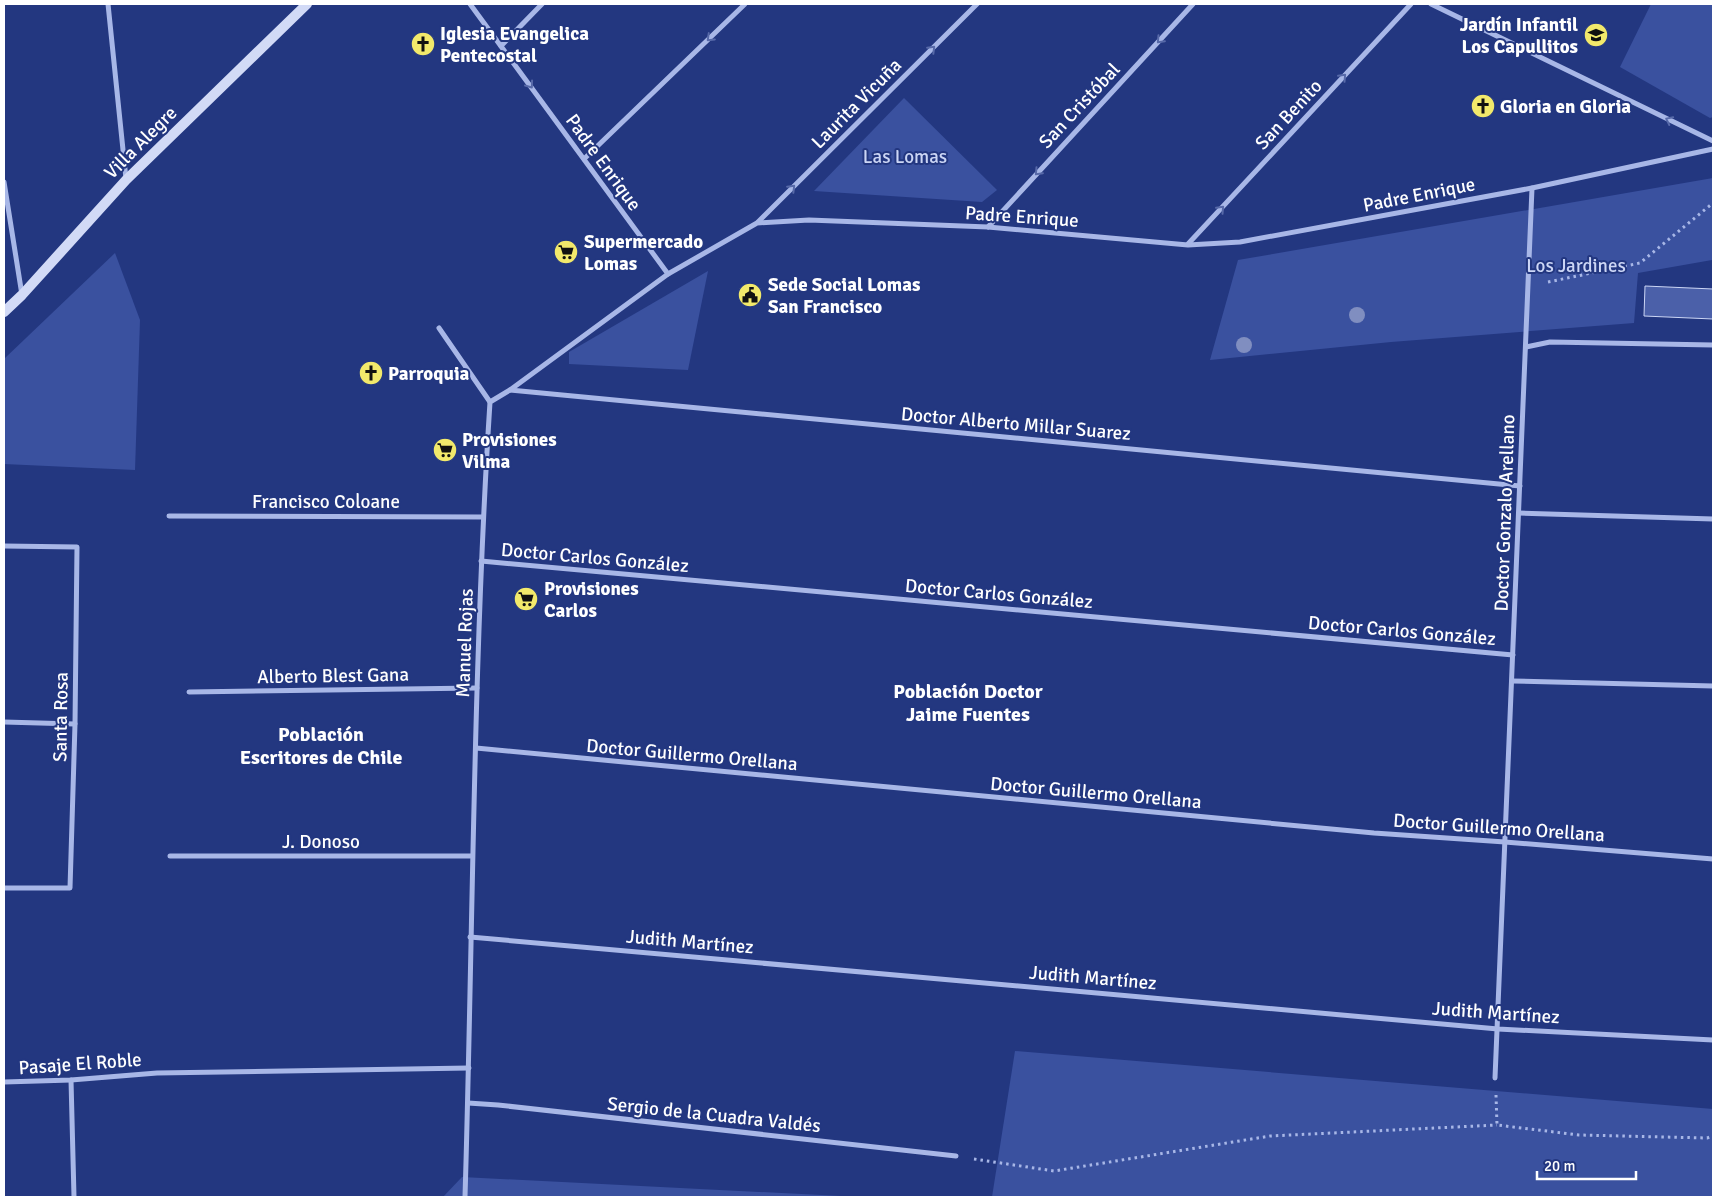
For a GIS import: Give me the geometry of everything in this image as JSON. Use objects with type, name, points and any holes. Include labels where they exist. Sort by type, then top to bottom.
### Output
[{"type":"main road","name":"Villa Alegre","points":[[4,312],[22,295],[126,180],[307,4]]},
{"type":"street","points":[[108,4],[126,180]]},
{"type":"street","name":"Padre Enrique","points":[[470,4],[668,274],[757,223],[809,220],[988,227],[1188,245],[1240,242],[1532,188],[1713,149]]},
{"type":"street","points":[[501,46],[542,4]]},
{"type":"street","points":[[584,159],[745,4]]},
{"type":"street","name":"Laurita Vicuña","points":[[757,223],[977,4]]},
{"type":"street","name":"San Cristóbal","points":[[988,227],[1193,4]]},
{"type":"street","name":"San Benito","points":[[1188,245],[1411,4]]},
{"type":"street","points":[[1431,4],[1713,141]]},
{"type":"street","points":[[4,182],[22,295]]},
{"type":"street","name":"Doctor Gonzalo Arellano","points":[[1495,1078],[1532,188]]},
{"type":"street","points":[[439,328],[490,402],[510,390],[668,274]]},
{"type":"street","points":[[1526,347],[1550,342],[1713,345]]},
{"type":"street","name":"Doctor Alberto Millar Suarez","points":[[510,390],[1520,486]]},
{"type":"street","name":"Manuel Rojas","points":[[465,1197],[472,856],[481,561],[490,402]]},
{"type":"street","points":[[1519,512],[1713,519]]},
{"type":"street","name":"Francisco Coloane","points":[[169,516],[483,517]]},
{"type":"street","name":"Santa Rosa","points":[[4,546],[77,547],[75,724],[70,888],[4,888]]},
{"type":"street","name":"Doctor Carlos González","points":[[481,561],[1513,655]]},
{"type":"street","points":[[1512,681],[1713,686]]},
{"type":"street","name":"Alberto Blest Gana","points":[[189,692],[478,688]]},
{"type":"street","points":[[4,722],[75,724]]},
{"type":"street","name":"Doctor Guillermo Orellana","points":[[476,748],[1374,833],[1713,859]]},
{"type":"street","name":"J. Donoso","points":[[170,856],[472,856]]},
{"type":"street","name":"Judith Martínez","points":[[470,937],[1498,1029],[1713,1040]]},
{"type":"street","name":"Pasaje El Roble","points":[[4,1082],[71,1080],[157,1073],[469,1068]]},
{"type":"street","points":[[71,1080],[74,1197]]},
{"type":"street","name":"Sergio de la Cuadra Valdés","points":[[468,1103],[956,1156]]},
{"type":"path","points":[[1527,286],[1640,264],[1713,203]]},
{"type":"path","points":[[1495,1078],[1497,1125]]},
{"type":"path","points":[[956,1156],[1054,1170],[1270,1136],[1497,1125],[1579,1135],[1707,1138],[1713,1136]]},
{"type":"green space","points":[[1651,4],[1713,4],[1713,117],[1710,118],[1620,67]]},
{"type":"green space","name":"Las Lomas","points":[[904,98],[997,190],[982,202],[814,191]]},
{"type":"green space","name":"Los Jardines","points":[[1713,178],[1712,260],[1638,273],[1634,323],[1391,342],[1210,360],[1238,260]]},
{"type":"green space","points":[[115,253],[140,320],[135,470],[4,464],[4,359]]},
{"type":"green space","points":[[708,271],[688,370],[569,364],[569,352]]},
{"type":"green space","points":[[1015,1051],[1713,1109],[1713,1197],[992,1197]]},
{"type":"green space","points":[[462,1177],[861,1197],[443,1197]]},
{"type":"building","points":[[1645,286],[1713,289],[1713,319],[1644,316]]},
{"type":"place","name":"Jardín Infantil Los Capullitos","points":[[1596,35]]},
{"type":"place","name":"Iglesia Evangelica Pentecostal","points":[[423,44]]},
{"type":"place","name":"Gloria en Gloria","points":[[1483,106]]},
{"type":"place","name":"Supermercado Lomas","points":[[566,252]]},
{"type":"place","name":"Sede Social Lomas San Francisco","points":[[750,295]]},
{"type":"place","name":"Parroquia","points":[[371,373]]},
{"type":"place","name":"Provisiones Vilma","points":[[445,450]]},
{"type":"place","name":"Provisiones Carlos","points":[[526,599]]},
{"type":"district","name":"Población Doctor Jaime Fuentes","points":[[968,702]]},
{"type":"district","name":"Población Escritores de Chile","points":[[321,746]]}]
